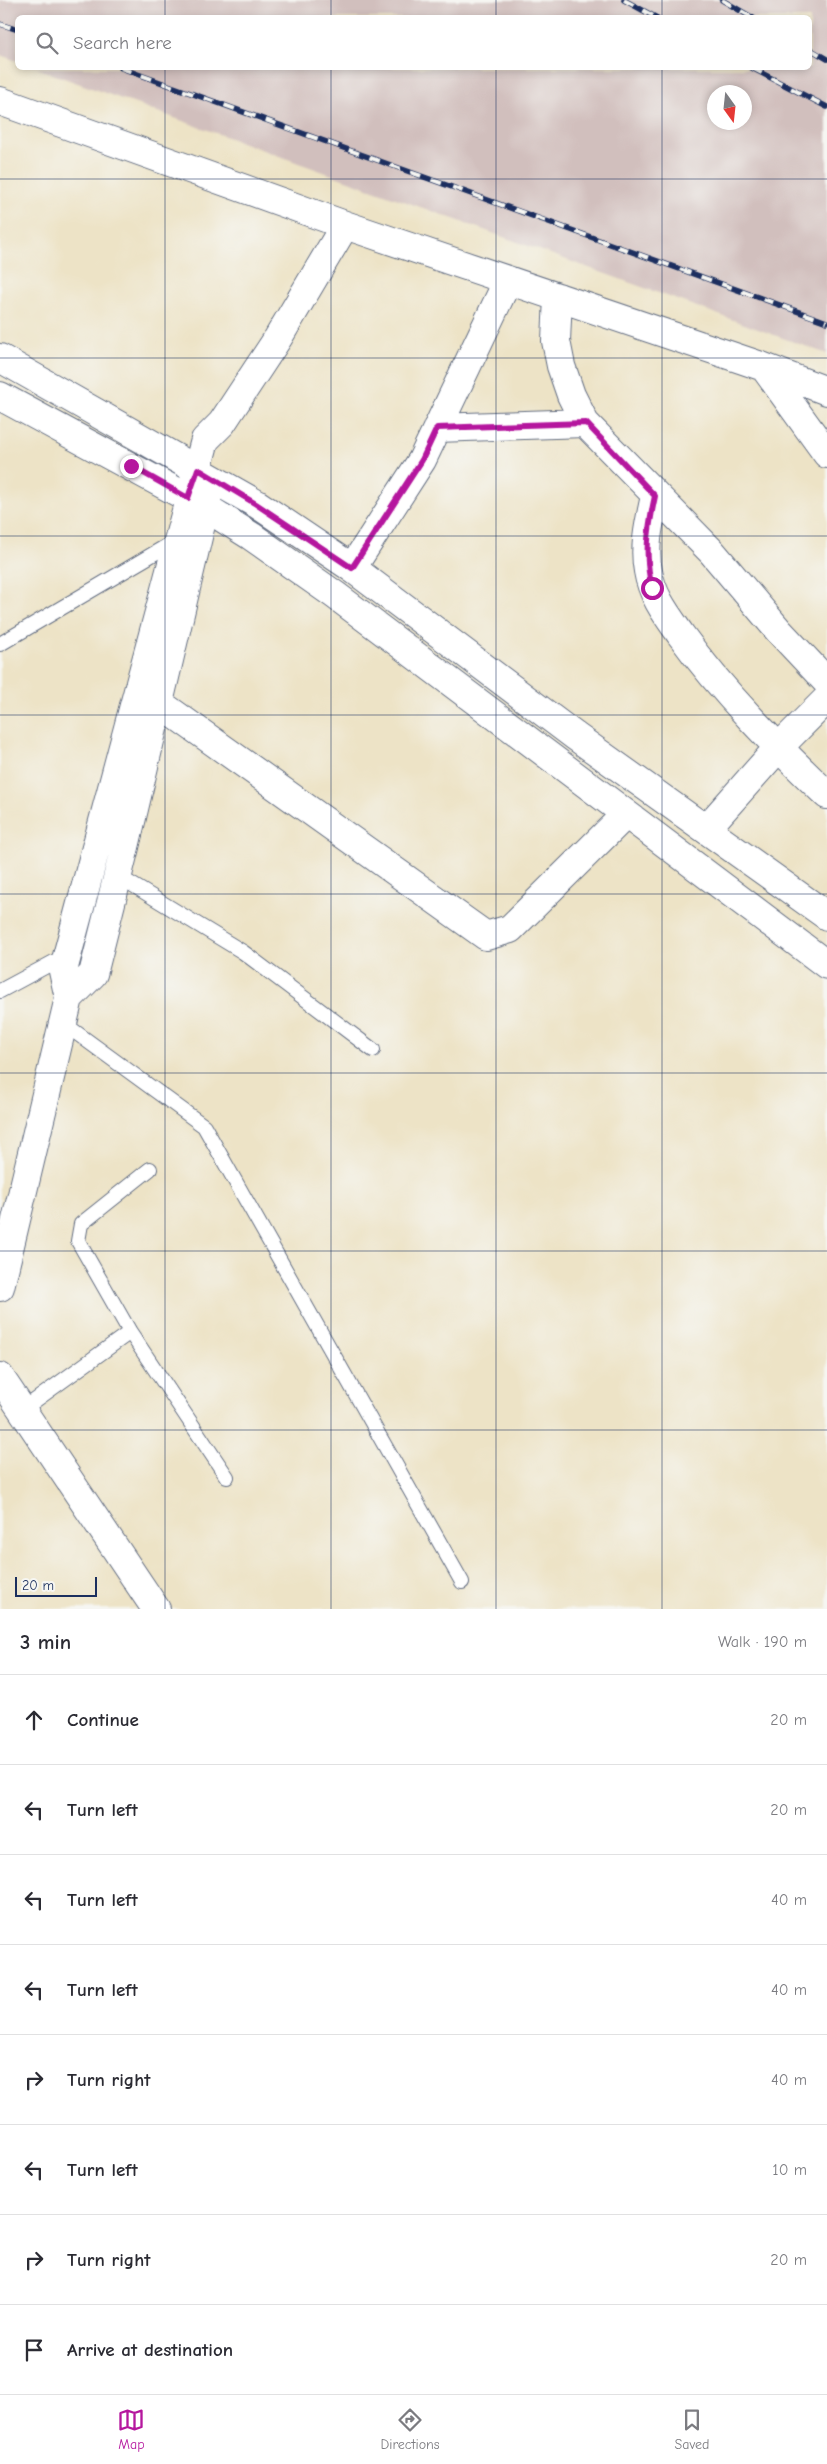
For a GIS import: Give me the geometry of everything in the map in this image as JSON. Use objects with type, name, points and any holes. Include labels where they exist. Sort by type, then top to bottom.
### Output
[{"type":"street","points":[[0,101],[345,225],[764,367],[827,391]]},
{"type":"street","points":[[66,1011],[93,974],[118,876],[159,703],[197,503],[205,474],[205,440],[222,424],[278,338],[345,225]]},
{"type":"street","points":[[352,568],[422,460],[508,280]]},
{"type":"street","points":[[558,297],[556,341],[561,366],[571,395],[586,423],[655,496],[712,552],[780,632],[827,682]]},
{"type":"street","points":[[0,358],[256,504],[352,568],[576,736],[827,916]]},
{"type":"street","points":[[764,367],[827,454]]},
{"type":"street","points":[[0,396],[197,503],[335,595],[827,965]]},
{"type":"street","points":[[437,428],[586,423]]},
{"type":"street","points":[[655,496],[647,532],[647,570],[662,608],[699,660],[778,748],[827,795]]},
{"type":"street","points":[[0,1287],[66,1011],[62,972],[177,539],[197,503]]},
{"type":"street","points":[[706,829],[778,748],[827,699]]},
{"type":"street","points":[[159,703],[486,936],[510,930],[625,814]]},
{"type":"street","points":[[0,1377],[156,1609]]},
{"type":"lane","points":[[0,644],[177,539]]},
{"type":"lane","points":[[118,876],[243,952],[373,1050]]},
{"type":"lane","points":[[0,991],[67,955]]},
{"type":"lane","points":[[66,1011],[204,1126],[462,1582]]},
{"type":"lane","points":[[150,1169],[81,1224],[78,1241],[130,1332],[227,1477]]},
{"type":"lane","points":[[22,1410],[130,1332]]},
{"type":"shaded area","points":[[0,0],[827,0],[827,354],[42,70],[812,70],[812,15],[15,15],[15,60],[0,55]]},
{"type":"railway","points":[[624,0],[652,15]]},
{"type":"railway","points":[[722,0],[748,15]]},
{"type":"railway","points":[[0,24],[15,29]]},
{"type":"railway","points":[[812,50],[827,59]]},
{"type":"railway","points":[[127,70],[827,322]]},
{"type":"railway","points":[[756,70],[827,107]]},
{"type":"route","points":[[131,466],[188,498],[198,469],[256,504],[352,568],[422,460],[437,428],[530,423],[586,423],[655,496],[647,532],[647,570],[652,588]]}]
